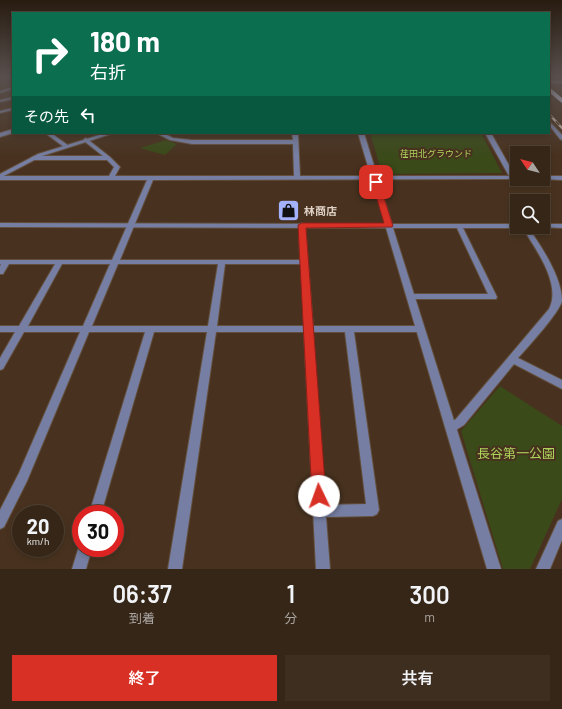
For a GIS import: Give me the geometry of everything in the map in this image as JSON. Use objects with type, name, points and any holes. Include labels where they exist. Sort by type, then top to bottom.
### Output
[{"type":"street","points":[[0,112],[12,109]]},
{"type":"street","points":[[550,123],[562,138]]},
{"type":"street","points":[[0,135],[12,131]]},
{"type":"street","points":[[49,134],[66,146]]},
{"type":"street","points":[[0,177],[34,158],[66,146],[107,134]]},
{"type":"street","points":[[161,134],[172,139],[192,142],[295,142]]},
{"type":"street","points":[[295,134],[296,178]]},
{"type":"street","points":[[361,134],[494,569]]},
{"type":"street","points":[[489,134],[510,170]]},
{"type":"street","points":[[86,140],[117,167],[111,178]]},
{"type":"street","points":[[34,158],[108,158]]},
{"type":"street","points":[[0,177],[510,178]]},
{"type":"street","points":[[0,523],[23,477],[151,178]]},
{"type":"street","points":[[550,178],[562,178]]},
{"type":"street","points":[[0,225],[510,226]]},
{"type":"street","points":[[302,225],[323,569]]},
{"type":"street","points":[[411,296],[493,297],[459,226]]},
{"type":"street","points":[[550,226],[562,226]]},
{"type":"street","points":[[451,428],[460,422],[552,311],[558,301],[558,290],[554,271],[530,234]]},
{"type":"street","points":[[0,272],[4,262],[304,262]]},
{"type":"street","points":[[0,366],[60,262]]},
{"type":"street","points":[[175,569],[222,262]]},
{"type":"street","points":[[99,505],[151,328]]},
{"type":"street","points":[[0,329],[420,329]]},
{"type":"street","points":[[320,511],[373,510],[349,329]]},
{"type":"street","points":[[512,359],[562,385]]},
{"type":"street","points":[[543,569],[562,525]]},
{"type":"street","points":[[79,569],[82,557]]},
{"type":"green space","name":"荏田北グラウンド","points":[[370,134],[482,134],[502,173],[387,174],[382,173]]},
{"type":"green space","points":[[166,140],[177,144],[165,155],[140,148]]},
{"type":"green space","name":"長谷第一公園","points":[[500,386],[562,426],[562,499],[530,569],[503,569],[461,431]]},
{"type":"railway","points":[[550,115],[562,128]]},
{"type":"place","name":"林商店","points":[[289,211]]},
{"type":"route","points":[[319,496],[302,225],[389,226],[376,182]]}]
